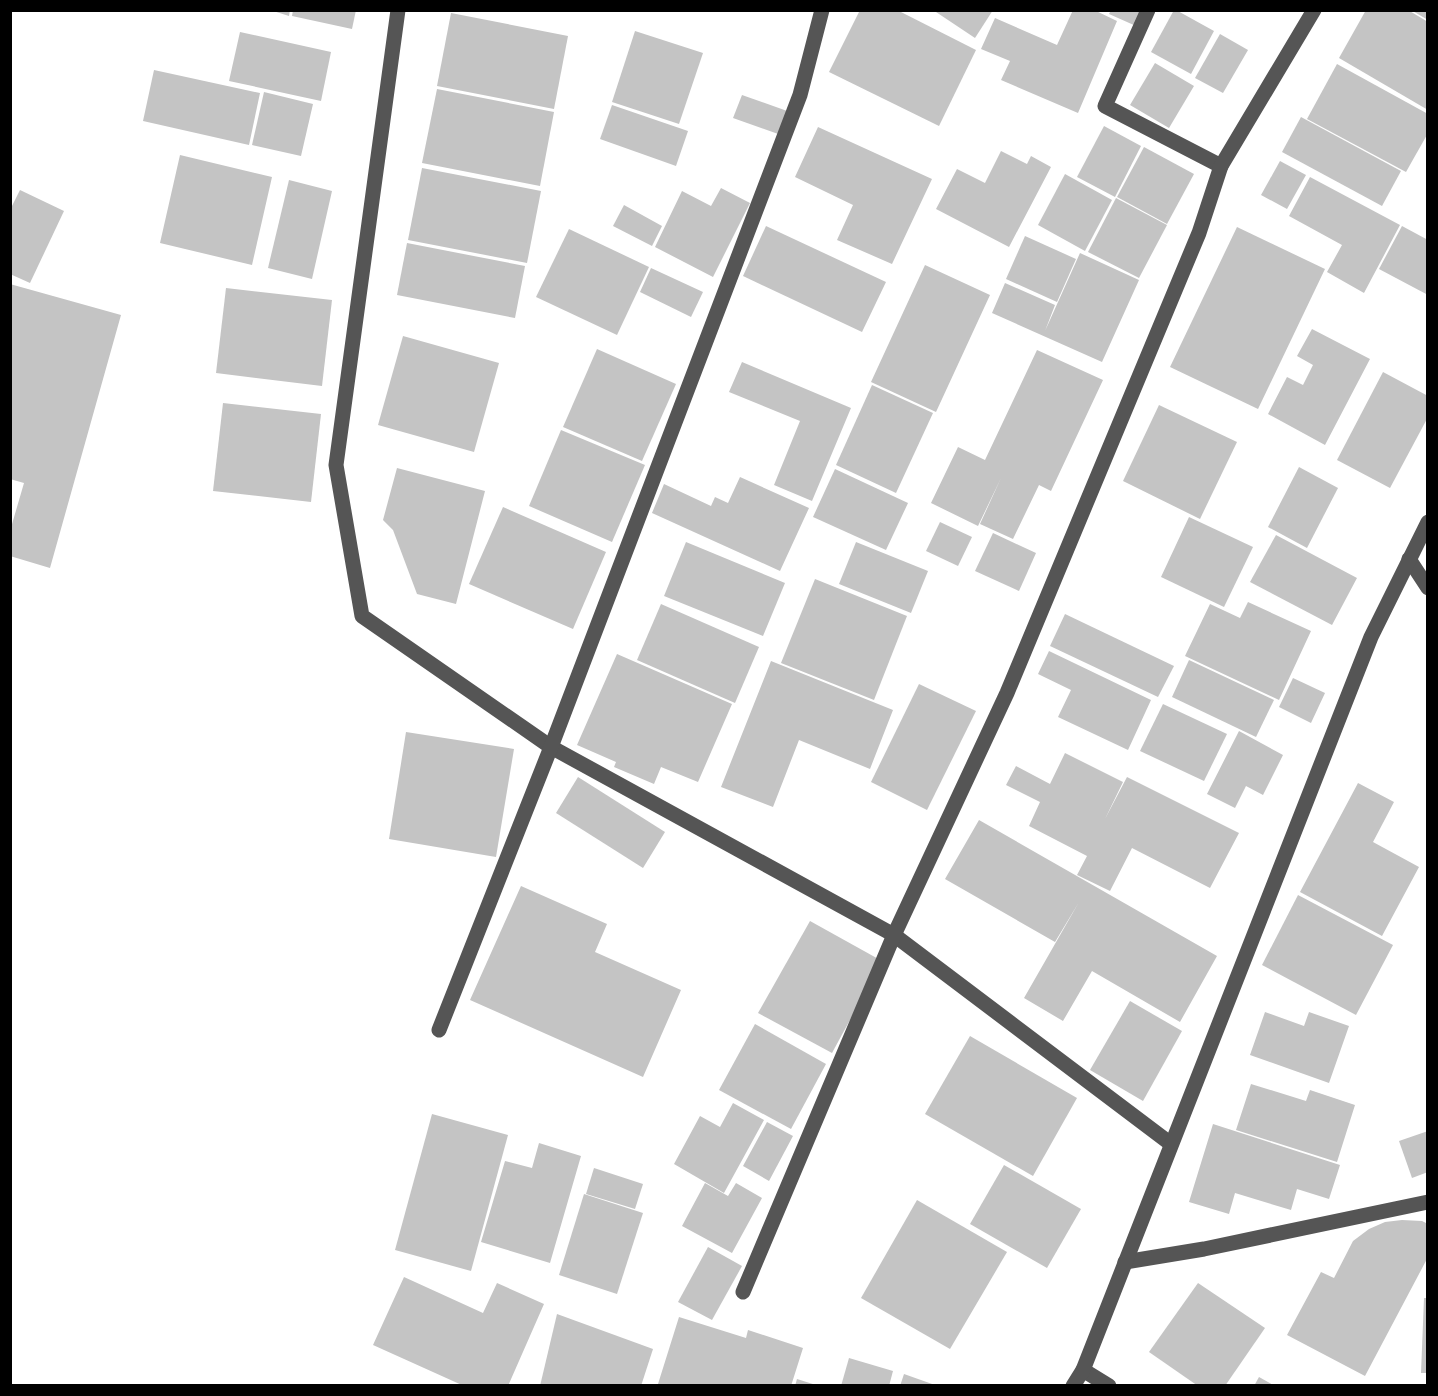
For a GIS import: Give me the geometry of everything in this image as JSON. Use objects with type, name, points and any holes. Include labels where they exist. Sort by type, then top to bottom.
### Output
[{"type":"street","points":[[398,10],[336,465],[362,616],[551,747],[894,935],[1171,1144]]},
{"type":"street","points":[[439,1030],[551,747],[800,95],[822,10]]},
{"type":"street","points":[[1149,10],[1105,106],[1221,166]]},
{"type":"street","points":[[743,1292],[894,935],[1007,693],[1199,233],[1221,166],[1314,10]]},
{"type":"street","points":[[1073,1386],[1083,1370],[1371,637],[1428,522]]},
{"type":"street","points":[[1409,559],[1428,588]]},
{"type":"street","points":[[1125,1263],[1204,1250],[1428,1202]]},
{"type":"street","points":[[1083,1370],[1108,1386]]},
{"type":"building","points":[[270,10],[290,10],[289,16]]},
{"type":"building","points":[[293,10],[356,10],[352,29],[292,16]]},
{"type":"building","points":[[860,10],[897,10],[976,50],[939,126],[829,72]]},
{"type":"building","points":[[933,10],[993,10],[975,38]]},
{"type":"building","points":[[1073,10],[1094,10],[1117,21],[1078,113],[1001,80],[1010,61],[981,49],[995,18],[1057,45]]},
{"type":"building","points":[[1111,10],[1143,10],[1136,26],[1109,14]]},
{"type":"building","points":[[1174,10],[1214,31],[1191,74],[1151,52]]},
{"type":"building","points":[[1366,10],[1408,10],[1428,22],[1428,110],[1339,58]]},
{"type":"building","points":[[1411,10],[1428,10],[1428,20]]},
{"type":"building","points":[[451,13],[568,36],[554,109],[437,86]]},
{"type":"building","points":[[635,31],[703,53],[679,124],[612,102]]},
{"type":"building","points":[[240,32],[331,52],[321,101],[229,81]]},
{"type":"building","points":[[1220,34],[1248,50],[1223,93],[1195,78]]},
{"type":"building","points":[[1155,63],[1194,86],[1169,128],[1130,105]]},
{"type":"building","points":[[1337,64],[1428,114],[1428,133],[1406,172],[1307,119]]},
{"type":"building","points":[[154,70],[260,93],[249,145],[143,121]]},
{"type":"building","points":[[437,89],[554,112],[540,186],[422,163]]},
{"type":"building","points":[[264,92],[313,104],[301,156],[252,145]]},
{"type":"building","points":[[742,95],[790,112],[781,135],[733,118]]},
{"type":"building","points":[[612,105],[688,131],[676,166],[600,139]]},
{"type":"building","points":[[1301,117],[1401,171],[1382,206],[1282,152]]},
{"type":"building","points":[[1104,126],[1141,146],[1115,197],[1077,177]]},
{"type":"building","points":[[818,127],[932,179],[892,264],[837,240],[853,205],[795,177]]},
{"type":"building","points":[[1144,147],[1194,174],[1167,224],[1117,197]]},
{"type":"building","points":[[1001,151],[1027,164],[1031,156],[1051,167],[1009,247],[936,209],[957,169],[985,183]]},
{"type":"building","points":[[180,155],[272,177],[252,265],[160,243]]},
{"type":"building","points":[[1280,161],[1306,175],[1287,209],[1261,195]]},
{"type":"building","points":[[422,168],[541,191],[527,263],[408,240]]},
{"type":"building","points":[[1065,174],[1112,200],[1085,251],[1038,225]]},
{"type":"building","points":[[1310,177],[1400,225],[1364,293],[1327,272],[1342,245],[1289,216]]},
{"type":"building","points":[[289,180],[332,191],[312,279],[268,268]]},
{"type":"building","points":[[721,188],[750,203],[713,277],[655,247],[682,191],[711,206]]},
{"type":"building","points":[[20,190],[64,211],[30,283],[10,274],[10,210]]},
{"type":"building","points":[[1116,198],[1167,225],[1139,278],[1088,252]]},
{"type":"building","points":[[624,205],[662,226],[652,246],[613,226]]},
{"type":"building","points":[[766,226],[886,282],[862,332],[743,276]]},
{"type":"building","points":[[1402,226],[1428,240],[1428,295],[1379,269]]},
{"type":"building","points":[[1237,227],[1325,269],[1258,409],[1170,367]]},
{"type":"building","points":[[569,229],[649,267],[617,335],[536,297]]},
{"type":"building","points":[[1025,236],[1076,259],[1057,302],[1006,279]]},
{"type":"building","points":[[407,243],[525,266],[515,318],[397,295]]},
{"type":"building","points":[[1080,253],[1139,280],[1102,362],[992,313],[1005,283],[1055,305],[1045,331]]},
{"type":"building","points":[[925,265],[990,295],[936,412],[871,382]]},
{"type":"building","points":[[651,268],[703,292],[691,317],[640,292]]},
{"type":"building","points":[[10,284],[121,315],[50,568],[10,556],[10,531],[24,483],[10,479]]},
{"type":"building","points":[[226,288],[332,300],[322,386],[216,373]]},
{"type":"building","points":[[1312,329],[1370,359],[1325,445],[1268,414],[1287,377],[1303,385],[1313,365],[1297,356]]},
{"type":"building","points":[[403,336],[499,363],[474,452],[378,425]]},
{"type":"building","points":[[597,349],[676,384],[642,461],[563,427]]},
{"type":"building","points":[[1037,350],[1103,380],[1051,491],[1039,485],[1013,539],[980,524],[1001,478],[978,526],[931,503],[958,447],[985,460]]},
{"type":"building","points":[[742,362],[851,408],[812,501],[774,485],[800,421],[729,392]]},
{"type":"building","points":[[1383,372],[1428,396],[1428,417],[1390,488],[1337,460]]},
{"type":"building","points":[[872,385],[933,413],[896,493],[836,465]]},
{"type":"building","points":[[223,403],[321,414],[311,502],[213,491]]},
{"type":"building","points":[[1159,405],[1237,442],[1200,519],[1123,481]]},
{"type":"building","points":[[561,430],[645,465],[612,542],[529,506]]},
{"type":"building","points":[[1299,467],[1338,488],[1307,548],[1268,527]]},
{"type":"building","points":[[397,468],[485,491],[456,604],[417,594],[393,530],[383,520]]},
{"type":"building","points":[[835,469],[908,503],[886,550],[813,517]]},
{"type":"building","points":[[740,477],[809,508],[780,571],[652,513],[664,484],[711,506],[715,497],[728,503]]},
{"type":"building","points":[[503,507],[606,552],[573,629],[469,584]]},
{"type":"building","points":[[1189,517],[1253,547],[1224,607],[1161,577]]},
{"type":"building","points":[[940,522],[972,537],[958,566],[926,551]]},
{"type":"building","points":[[993,533],[1036,553],[1019,591],[975,571]]},
{"type":"building","points":[[1276,535],[1357,578],[1332,625],[1250,582]]},
{"type":"building","points":[[686,542],[785,583],[763,636],[664,596]]},
{"type":"building","points":[[856,542],[928,571],[911,613],[839,584]]},
{"type":"building","points":[[815,579],[907,616],[874,700],[781,663]]},
{"type":"building","points":[[1248,602],[1311,631],[1279,700],[1185,656],[1210,604],[1240,618]]},
{"type":"building","points":[[661,604],[759,647],[735,703],[637,660]]},
{"type":"building","points":[[1065,614],[1174,666],[1158,697],[1050,646]]},
{"type":"building","points":[[1049,651],[1151,700],[1128,750],[1058,717],[1071,690],[1038,674]]},
{"type":"building","points":[[617,654],[732,704],[698,782],[661,767],[654,784],[614,767],[616,762],[577,745]]},
{"type":"building","points":[[1189,660],[1274,700],[1256,737],[1172,697]]},
{"type":"building","points":[[771,661],[893,710],[870,769],[799,740],[773,807],[721,787]]},
{"type":"building","points":[[1293,678],[1325,693],[1311,723],[1279,707]]},
{"type":"building","points":[[919,684],[976,711],[927,810],[871,782]]},
{"type":"building","points":[[1163,704],[1227,734],[1204,781],[1140,751]]},
{"type":"building","points":[[1239,731],[1283,755],[1263,795],[1246,786],[1235,808],[1207,794]]},
{"type":"building","points":[[406,732],[514,749],[496,857],[389,839]]},
{"type":"building","points":[[1065,753],[1123,782],[1105,819],[1127,777],[1239,833],[1210,888],[1132,848],[1110,891],[1077,875],[1087,856],[1029,826],[1040,802],[1006,785],[1016,766],[1050,784]]},
{"type":"building","points":[[578,777],[665,832],[643,868],[556,813]]},
{"type":"building","points":[[1358,783],[1394,802],[1373,842],[1419,867],[1382,936],[1300,892]]},
{"type":"building","points":[[979,820],[1217,956],[1180,1022],[1092,971],[1063,1021],[1024,998],[1079,902],[1055,942],[945,879]]},
{"type":"building","points":[[521,886],[607,924],[595,952],[681,990],[643,1077],[470,1000]]},
{"type":"building","points":[[1298,895],[1393,945],[1356,1015],[1262,965]]},
{"type":"building","points":[[810,921],[882,961],[832,1053],[758,1013]]},
{"type":"building","points":[[1130,1001],[1182,1031],[1143,1101],[1090,1070]]},
{"type":"building","points":[[1265,1012],[1304,1026],[1309,1012],[1349,1026],[1329,1083],[1250,1055]]},
{"type":"building","points":[[755,1024],[826,1064],[791,1129],[719,1090]]},
{"type":"building","points":[[970,1036],[1077,1098],[1033,1176],[925,1114]]},
{"type":"building","points":[[1251,1084],[1306,1101],[1310,1090],[1355,1105],[1337,1162],[1236,1130]]},
{"type":"building","points":[[733,1103],[764,1120],[724,1193],[674,1164],[700,1116],[720,1127]]},
{"type":"building","points":[[432,1114],[508,1135],[471,1271],[395,1250]]},
{"type":"building","points":[[767,1122],[793,1136],[769,1181],[743,1166]]},
{"type":"building","points":[[1213,1124],[1340,1165],[1329,1199],[1297,1189],[1291,1210],[1235,1193],[1229,1214],[1189,1202]]},
{"type":"building","points":[[1428,1131],[1428,1172],[1412,1178],[1399,1141]]},
{"type":"building","points":[[539,1143],[581,1156],[550,1263],[481,1242],[505,1161],[532,1168]]},
{"type":"building","points":[[1004,1165],[1081,1209],[1047,1268],[970,1224]]},
{"type":"building","points":[[594,1168],[643,1184],[635,1209],[586,1194]]},
{"type":"building","points":[[705,1183],[728,1196],[736,1183],[762,1198],[732,1253],[682,1226]]},
{"type":"building","points":[[584,1194],[643,1213],[617,1294],[559,1275]]},
{"type":"building","points":[[917,1200],[1007,1252],[950,1349],[861,1298]]},
{"type":"building","points":[[1422,1221],[1428,1224],[1428,1257],[1365,1376],[1287,1335],[1321,1272],[1334,1278],[1353,1241],[1369,1229],[1385,1222]]},
{"type":"building","points":[[708,1247],[742,1266],[712,1320],[678,1302]]},
{"type":"building","points":[[404,1277],[483,1313],[497,1283],[544,1304],[508,1386],[464,1386],[373,1345]]},
{"type":"building","points":[[1198,1283],[1265,1328],[1225,1386],[1198,1386],[1149,1352]]},
{"type":"building","points":[[1424,1298],[1428,1298],[1428,1373],[1421,1373]]},
{"type":"building","points":[[557,1314],[653,1349],[641,1386],[540,1386]]},
{"type":"building","points":[[679,1317],[746,1338],[748,1330],[803,1348],[791,1386],[662,1386],[658,1384]]},
{"type":"building","points":[[849,1358],[893,1371],[889,1386],[841,1386]]},
{"type":"building","points":[[904,1374],[935,1385],[935,1386],[900,1386]]},
{"type":"building","points":[[1259,1377],[1275,1386],[1254,1386]]},
{"type":"building","points":[[797,1379],[816,1385],[816,1386],[795,1386]]}]
